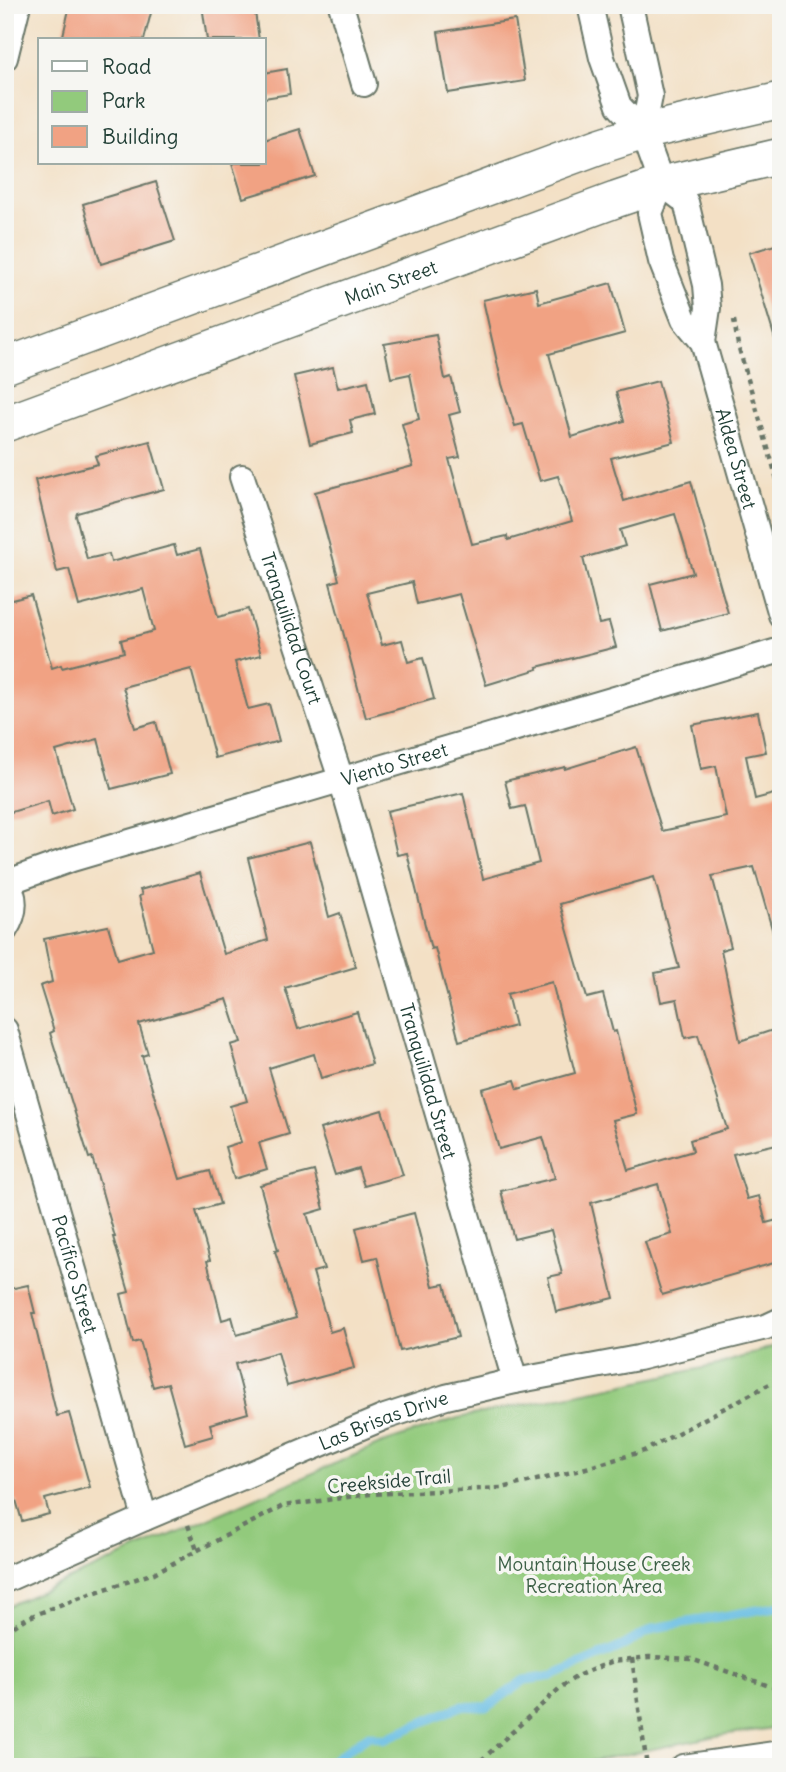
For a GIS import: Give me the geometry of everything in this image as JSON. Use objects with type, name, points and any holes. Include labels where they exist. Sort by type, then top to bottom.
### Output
[{"type":"street","points":[[5,58],[18,5]]},
{"type":"street","points":[[341,5],[364,84]]},
{"type":"street","name":"Aldea Street","points":[[590,5],[602,58],[619,106],[643,132],[662,184],[686,202],[702,260],[708,308],[703,342]]},
{"type":"street","points":[[630,5],[650,96],[643,132]]},
{"type":"street","points":[[5,366],[643,132],[781,100]]},
{"type":"street","name":"Main Street","points":[[5,424],[455,257],[662,184],[781,156]]},
{"type":"street","name":"Aldea Street","points":[[662,184],[650,213],[661,261],[684,318],[703,342],[781,615]]},
{"type":"street","name":"Tranquilidad Court","points":[[242,477],[341,779]]},
{"type":"street","name":"Viento Street","points":[[7,880],[781,650]]},
{"type":"street","name":"Tranquilidad Street","points":[[341,779],[515,1381]]},
{"type":"street","points":[[5,930],[11,921],[14,908],[13,894],[7,880]]},
{"type":"street","name":"Pacífico Street","points":[[5,1030],[145,1518]]},
{"type":"street","name":"Las Brisas Drive","points":[[5,1580],[385,1417],[446,1397],[638,1358],[766,1327],[781,1320]]},
{"type":"street","points":[[683,1767],[781,1754]]},
{"type":"path","points":[[733,318],[738,345],[781,492]]},
{"type":"path","name":"Creekside Trail","points":[[5,1632],[27,1618],[154,1573],[282,1506],[370,1494],[502,1488],[576,1471],[644,1451],[781,1378]]},
{"type":"path","points":[[474,1767],[560,1688],[599,1665],[632,1658],[669,1656],[691,1660],[781,1689]]},
{"type":"path","points":[[632,1658],[647,1767]]},
{"type":"green space","name":"Mountain House Creek Recreation Area","points":[[781,1344],[781,1727],[721,1735],[564,1767],[5,1767],[5,1607],[380,1444],[458,1418],[718,1365]]},
{"type":"building","points":[[70,5],[153,5],[145,38],[62,38]]},
{"type":"building","points":[[202,5],[254,5],[259,38],[207,38]]},
{"type":"building","points":[[515,20],[525,81],[448,93],[438,32]]},
{"type":"building","points":[[287,69],[290,94],[266,98],[266,73]]},
{"type":"building","points":[[300,129],[315,176],[243,198],[232,164],[266,164],[266,139]]},
{"type":"building","points":[[156,182],[175,241],[101,264],[83,204]]},
{"type":"building","points":[[781,243],[781,338],[775,339],[749,253]]},
{"type":"building","points":[[611,283],[625,333],[549,354],[572,437],[624,421],[616,392],[658,381],[674,442],[611,458],[624,501],[691,481],[728,613],[662,631],[650,584],[693,573],[675,514],[620,530],[625,546],[583,558],[599,624],[609,622],[616,647],[537,667],[538,669],[486,685],[459,594],[417,604],[412,582],[367,593],[382,645],[402,640],[408,662],[423,658],[434,699],[366,718],[330,583],[339,580],[315,492],[413,466],[402,424],[419,419],[410,374],[391,378],[384,344],[436,335],[445,379],[451,377],[460,412],[449,415],[460,457],[449,459],[472,544],[507,536],[508,540],[572,521],[558,476],[540,481],[523,424],[515,426],[502,384],[483,300],[536,288],[539,303]]},
{"type":"building","points":[[333,367],[338,388],[368,381],[375,414],[350,420],[353,433],[310,444],[294,376]]},
{"type":"building","points":[[150,441],[164,489],[77,513],[87,559],[109,554],[111,562],[174,545],[177,555],[200,549],[218,617],[248,609],[261,655],[235,662],[248,709],[269,704],[279,741],[215,758],[191,669],[123,687],[135,728],[156,722],[170,774],[111,789],[98,739],[56,751],[73,809],[52,816],[48,801],[5,814],[5,602],[31,595],[52,668],[61,665],[62,668],[124,652],[121,640],[154,631],[143,589],[79,606],[69,569],[57,572],[35,480],[98,464],[95,456]]},
{"type":"building","points":[[758,712],[766,752],[746,756],[755,799],[781,792],[781,938],[775,939],[754,867],[712,876],[731,947],[721,950],[740,1041],[773,1030],[781,1055],[781,1143],[733,1154],[747,1199],[759,1196],[766,1223],[781,1219],[781,1261],[662,1295],[645,1242],[672,1234],[658,1184],[591,1203],[614,1298],[556,1312],[548,1277],[562,1274],[551,1230],[514,1239],[501,1191],[555,1178],[543,1137],[499,1149],[482,1089],[515,1080],[518,1089],[575,1073],[552,982],[507,994],[515,1026],[459,1041],[435,948],[431,949],[407,853],[397,855],[387,811],[463,793],[483,879],[539,863],[525,806],[512,809],[505,781],[565,769],[636,747],[662,831],[726,817],[716,766],[701,769],[692,725]],"holes":[[[654,877],[679,968],[655,973],[661,1002],[677,999],[685,1038],[698,1035],[727,1129],[690,1140],[693,1151],[628,1170],[613,1120],[637,1114],[616,1031],[613,1032],[603,994],[587,998],[560,904]]]},
{"type":"building","points":[[310,842],[329,917],[340,913],[356,967],[285,988],[298,1029],[357,1012],[372,1064],[321,1078],[314,1054],[269,1068],[289,1134],[259,1143],[267,1169],[234,1179],[225,1147],[241,1142],[230,1106],[247,1101],[231,1045],[241,1042],[227,999],[139,1024],[148,1054],[142,1056],[180,1179],[210,1171],[220,1204],[196,1211],[210,1260],[207,1261],[222,1320],[232,1317],[237,1335],[296,1318],[275,1251],[278,1250],[260,1185],[314,1171],[324,1209],[307,1214],[324,1269],[313,1272],[330,1332],[343,1328],[354,1368],[287,1386],[278,1352],[235,1364],[248,1413],[210,1424],[213,1436],[185,1444],[168,1383],[153,1387],[140,1341],[133,1343],[121,1294],[129,1292],[115,1237],[92,1157],[89,1158],[50,1033],[54,1031],[40,986],[52,982],[44,939],[108,926],[118,959],[153,949],[139,896],[142,895],[140,890],[200,873],[224,954],[268,940],[248,858]]},
{"type":"building","points":[[382,1110],[403,1175],[364,1186],[358,1168],[335,1175],[320,1129]]},
{"type":"building","points":[[414,1213],[433,1286],[445,1284],[458,1337],[400,1351],[377,1257],[364,1260],[356,1228]]},
{"type":"building","points":[[28,1285],[35,1313],[32,1313],[57,1416],[69,1413],[90,1487],[45,1499],[49,1514],[22,1521],[16,1500],[5,1503],[5,1290]]},
{"type":"waterway","points":[[323,1767],[369,1735],[384,1739],[461,1706],[487,1707],[525,1680],[553,1676],[623,1646],[654,1628],[781,1606]]}]
